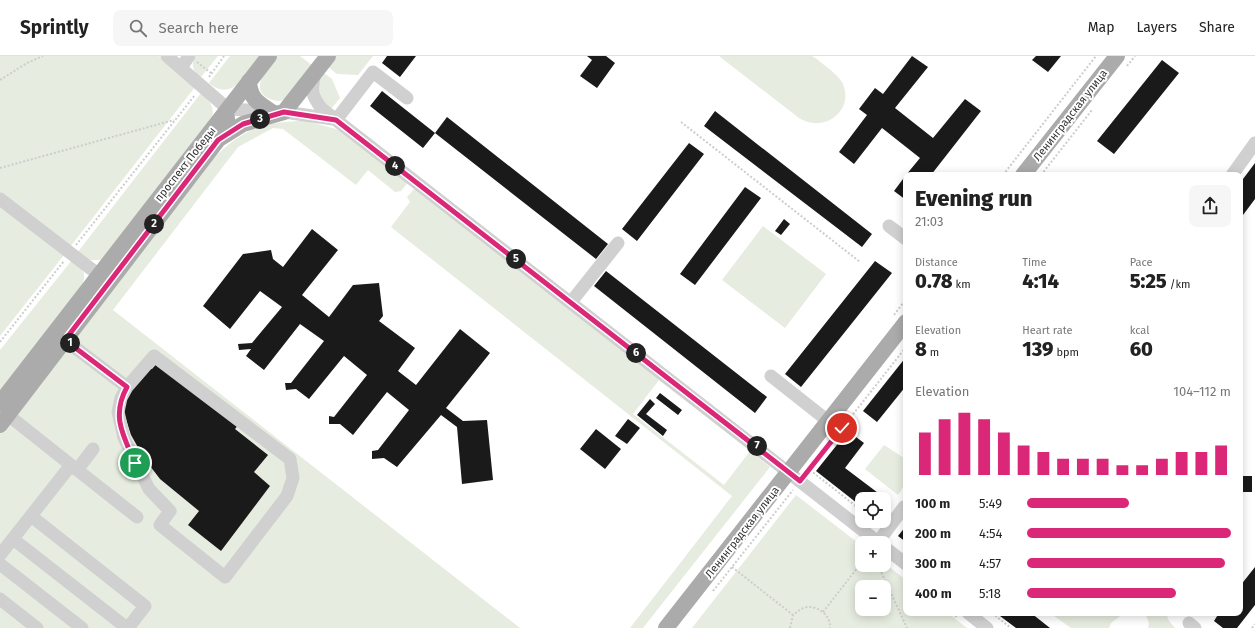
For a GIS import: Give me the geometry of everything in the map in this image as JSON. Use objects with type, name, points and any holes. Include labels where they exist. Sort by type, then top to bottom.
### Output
[{"type":"main road","name":"проспект Победы","points":[[2,414],[269,56]]},
{"type":"main road","points":[[249,81],[250,91],[256,101],[278,112],[315,73],[328,56]]},
{"type":"main road","name":"Ленинградская улица","points":[[1025,172],[1118,56]]},
{"type":"main road","name":"проспект Победы","points":[[2,414],[65,340],[104,279],[218,140],[227,124],[228,109]]},
{"type":"main road","name":"проспект Победы","points":[[218,140],[243,124],[278,112]]},
{"type":"main road","name":"Ленинградская улица","points":[[666,628],[794,476],[828,421],[903,326]]},
{"type":"street","points":[[167,56],[228,109],[278,112],[336,120]]},
{"type":"street","points":[[180,68],[192,58]]},
{"type":"street","points":[[336,120],[373,72],[407,98]]},
{"type":"street","points":[[315,73],[311,89],[314,100],[322,109],[870,536]]},
{"type":"street","points":[[1234,172],[1255,144]]},
{"type":"street","points":[[0,199],[104,279]]},
{"type":"street","points":[[889,226],[903,237]]},
{"type":"street","points":[[571,302],[618,243]]},
{"type":"street","points":[[65,340],[127,387]]},
{"type":"street","points":[[154,356],[290,459],[293,478],[287,496],[225,577],[160,525],[170,511],[149,489],[135,463],[123,432],[118,412],[121,398],[127,387],[154,356]]},
{"type":"street","points":[[771,376],[828,421]]},
{"type":"street","points":[[2,414],[137,517]]},
{"type":"street","points":[[0,555],[31,516],[93,448]]},
{"type":"street","points":[[885,536],[903,509]]},
{"type":"street","points":[[13,539],[127,628],[145,606],[31,516]]},
{"type":"street","points":[[891,552],[903,562]]},
{"type":"street","points":[[0,564],[82,628]]},
{"type":"street","points":[[0,599],[37,628]]},
{"type":"street","points":[[974,616],[987,628]]},
{"type":"path","points":[[0,80],[27,63],[43,56]]},
{"type":"path","points":[[0,342],[224,56]]},
{"type":"path","points":[[1005,172],[1096,56]]},
{"type":"path","points":[[192,58],[211,73]]},
{"type":"path","points":[[0,168],[175,120]]},
{"type":"path","points":[[681,122],[860,262]]},
{"type":"path","points":[[713,591],[732,567],[794,476],[810,470],[903,351]]},
{"type":"path","points":[[810,470],[855,505]]},
{"type":"path","points":[[732,567],[793,615]]},
{"type":"path","points":[[823,612],[855,571]]},
{"type":"path","points":[[881,572],[907,628]]},
{"type":"path","points":[[790,628],[793,615],[806,607],[814,607],[823,612],[829,619],[830,628]]},
{"type":"path","points":[[996,616],[1011,628]]},
{"type":"path","points":[[1252,628],[1255,624]]},
{"type":"shaded area","points":[[0,56],[159,56],[195,87],[70,247],[0,193]]},
{"type":"shaded area","points":[[196,56],[218,56],[201,77],[193,68],[193,62]]},
{"type":"shaded area","points":[[230,56],[260,56],[238,83],[232,88],[225,90],[209,83]]},
{"type":"shaded area","points":[[277,56],[300,56],[313,66],[292,93],[285,99],[279,101],[270,99],[263,95],[260,90],[260,84],[265,72]]},
{"type":"shaded area","points":[[335,56],[373,56],[358,75],[337,74],[327,66]]},
{"type":"shaded area","points":[[719,56],[812,56],[835,74],[842,82],[845,92],[845,102],[841,110],[827,121],[818,123],[809,122],[799,118]]},
{"type":"shaded area","points":[[323,72],[332,79],[340,98],[331,109],[319,98],[318,80]]},
{"type":"shaded area","points":[[201,93],[211,104],[213,110],[212,118],[101,260],[90,260],[77,253]]},
{"type":"shaded area","points":[[306,121],[336,129],[354,137],[409,181],[401,191],[395,192],[368,170],[356,185],[283,129],[273,128],[238,147],[113,310],[520,628],[0,628],[0,434],[213,159],[234,141],[255,129],[278,123]]},
{"type":"shaded area","points":[[416,187],[659,380],[633,414],[724,485],[750,451],[770,467],[643,628],[630,628],[732,496],[391,227],[410,202],[407,197]]},
{"type":"shaded area","points":[[0,205],[64,255],[0,336]]},
{"type":"shaded area","points":[[763,226],[826,274],[785,328],[722,280]]},
{"type":"shaded area","points":[[72,260],[79,266],[84,275],[81,287],[0,394],[0,350]]},
{"type":"shaded area","points":[[884,445],[903,457],[903,486],[898,495],[865,469]]},
{"type":"shaded area","points":[[796,495],[855,541],[855,572],[891,572],[891,568],[903,578],[903,616],[952,616],[967,628],[692,628]]},
{"type":"shaded area","points":[[1054,616],[1120,616],[1111,623],[1109,628],[1071,628]]},
{"type":"shaded area","points":[[1146,616],[1167,616],[1175,628],[1148,628],[1149,623]]},
{"type":"building","points":[[387,56],[416,56],[400,77],[382,63]]},
{"type":"building","points":[[587,56],[606,56],[615,63],[597,88],[580,76],[592,60]]},
{"type":"building","points":[[912,56],[928,67],[895,108],[933,138],[965,99],[981,111],[933,172],[908,172],[920,158],[882,128],[854,164],[839,152],[867,115],[859,109],[875,88],[883,94]]},
{"type":"building","points":[[1036,56],[1061,56],[1048,72],[1032,60]]},
{"type":"building","points":[[1162,60],[1179,73],[1114,154],[1097,141]]},
{"type":"building","points":[[382,91],[435,133],[423,148],[370,106]]},
{"type":"building","points":[[715,111],[872,234],[862,247],[704,126]]},
{"type":"building","points":[[447,117],[608,244],[596,259],[435,133]]},
{"type":"building","points":[[689,143],[704,154],[637,241],[622,229]]},
{"type":"building","points":[[1255,163],[1255,199],[1243,215],[1243,179]]},
{"type":"building","points":[[903,179],[903,198],[894,191]]},
{"type":"building","points":[[745,187],[761,198],[695,285],[680,274]]},
{"type":"building","points":[[784,219],[790,224],[781,235],[775,231]]},
{"type":"building","points":[[312,229],[338,250],[302,295],[329,317],[353,285],[379,283],[383,316],[379,321],[415,348],[398,371],[416,385],[460,329],[490,353],[446,408],[463,421],[487,420],[493,480],[462,484],[457,427],[441,415],[397,467],[384,458],[372,459],[372,451],[378,450],[409,410],[387,392],[353,435],[340,424],[329,424],[329,416],[334,417],[367,375],[344,356],[309,399],[296,389],[286,390],[285,383],[291,383],[324,341],[300,324],[264,370],[246,356],[251,349],[239,350],[238,344],[252,343],[282,307],[260,291],[230,329],[203,306],[243,254],[271,250],[273,259],[283,267]]},
{"type":"building","points":[[875,261],[892,273],[801,387],[785,374]]},
{"type":"building","points":[[606,271],[767,397],[755,413],[594,286]]},
{"type":"building","points":[[159,361],[239,424],[235,429],[268,455],[254,472],[270,486],[221,551],[188,525],[199,511],[160,479],[144,458],[131,435],[125,416],[123,402],[148,369],[152,369]]},
{"type":"building","points":[[903,361],[903,390],[877,422],[863,411]]},
{"type":"building","points":[[660,393],[682,410],[678,415],[656,398]]},
{"type":"building","points":[[650,399],[655,404],[646,414],[667,430],[663,436],[637,415]]},
{"type":"building","points":[[628,419],[640,428],[627,444],[615,436]]},
{"type":"building","points":[[596,429],[621,449],[605,469],[580,449]]},
{"type":"building","points":[[848,431],[864,443],[845,468],[877,492],[855,492],[855,502],[816,471]]},
{"type":"building","points":[[1243,476],[1252,476],[1252,492],[1243,492]]},
{"type":"building","points":[[903,530],[903,540],[898,536]]},
{"type":"building","points":[[1255,567],[1255,605],[1237,628],[1223,628],[1214,621],[1217,616],[1243,616],[1243,582]]},
{"type":"building","points":[[1000,616],[1035,616],[1050,628],[1016,628]]},
{"type":"route","points":[[135,463],[124,438],[118,412],[121,398],[127,387],[65,340],[218,140],[243,124],[284,112],[336,120],[800,481],[842,428]]}]
